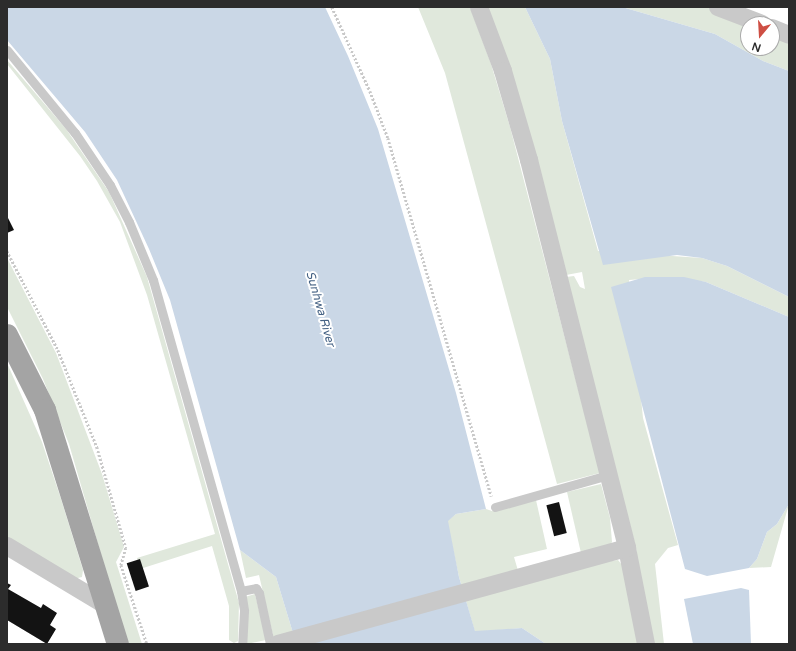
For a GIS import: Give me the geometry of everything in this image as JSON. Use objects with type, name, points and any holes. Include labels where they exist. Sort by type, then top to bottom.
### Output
[{"type":"main road","points":[[7,335],[45,410],[118,644]]},
{"type":"street","points":[[479,7],[503,71],[529,160],[627,548],[646,644]]},
{"type":"street","points":[[718,7],[741,16]]},
{"type":"street","points":[[7,546],[107,606]]},
{"type":"street","points":[[278,644],[627,548]]},
{"type":"lane","points":[[7,50],[76,133],[110,185],[129,222],[153,280],[171,336],[241,591],[244,611],[242,644]]},
{"type":"lane","points":[[495,507],[608,475]]},
{"type":"lane","points":[[241,591],[256,588],[259,593],[270,644]]},
{"type":"path","points":[[332,7],[368,84],[388,138],[495,507]]},
{"type":"path","points":[[7,251],[58,350],[97,448],[126,548],[121,564],[147,644]]},
{"type":"shaded area","points":[[418,7],[470,7],[491,64],[510,127],[600,473],[557,484],[445,73]]},
{"type":"shaded area","points":[[483,7],[525,7],[550,59],[562,121],[598,251],[702,258],[727,266],[789,297],[789,317],[706,282],[665,277],[629,280],[643,418],[678,545],[668,548],[655,564],[664,644],[649,644],[636,548],[566,277],[574,276],[580,287],[585,289],[582,272],[566,275]]},
{"type":"shaded area","points":[[622,7],[706,7],[740,20],[740,48],[715,34]]},
{"type":"shaded area","points":[[780,34],[789,37],[789,71],[754,56],[780,56]]},
{"type":"shaded area","points":[[7,60],[66,129],[109,192],[147,277],[239,603],[238,641],[234,643],[229,640],[229,606],[212,546],[140,569],[137,558],[215,534],[147,295],[120,222],[97,181],[80,156],[7,64]]},
{"type":"shaded area","points":[[7,258],[56,353],[102,474],[124,547],[116,562],[142,644],[127,644],[69,444],[43,379],[7,307]]},
{"type":"shaded area","points":[[7,363],[42,442],[83,570],[82,577],[73,578],[7,540]]},
{"type":"shaded area","points":[[601,484],[610,518],[612,542],[610,545],[581,553],[567,492]]},
{"type":"shaded area","points":[[536,500],[547,549],[514,557],[519,574],[618,560],[622,565],[639,644],[546,644],[522,628],[475,632],[459,577],[447,521],[456,514],[486,509],[492,511]]},
{"type":"shaded area","points":[[789,504],[771,567],[749,568],[757,559],[767,532],[777,524]]},
{"type":"shaded area","points":[[240,550],[276,577],[296,643],[275,644],[259,575],[246,578]]},
{"type":"shaded area","points":[[255,594],[266,640],[247,644],[245,597]]},
{"type":"water","name":"Sunhwa River","points":[[7,7],[325,7],[348,56],[378,129],[456,393],[486,509],[456,514],[448,521],[459,577],[475,631],[522,628],[546,644],[296,643],[276,577],[240,550],[170,300],[149,249],[117,180],[85,132],[7,40]]},
{"type":"water","points":[[525,7],[622,7],[715,34],[740,48],[740,56],[754,56],[789,71],[789,297],[727,266],[702,258],[677,255],[603,265],[562,121],[550,59]]},
{"type":"water","points":[[645,277],[684,277],[706,282],[789,317],[789,504],[777,524],[767,532],[757,559],[749,568],[707,576],[685,569],[611,287]]},
{"type":"water","points":[[741,588],[749,590],[751,644],[693,644],[684,599]]},
{"type":"building","points":[[7,216],[14,230],[7,233]]},
{"type":"building","points":[[559,502],[567,533],[554,536],[546,505]]},
{"type":"building","points":[[140,559],[149,587],[136,591],[127,563]]},
{"type":"building","points":[[7,583],[11,585],[8,589],[41,608],[43,604],[57,613],[50,625],[56,629],[47,644],[7,620]]}]
